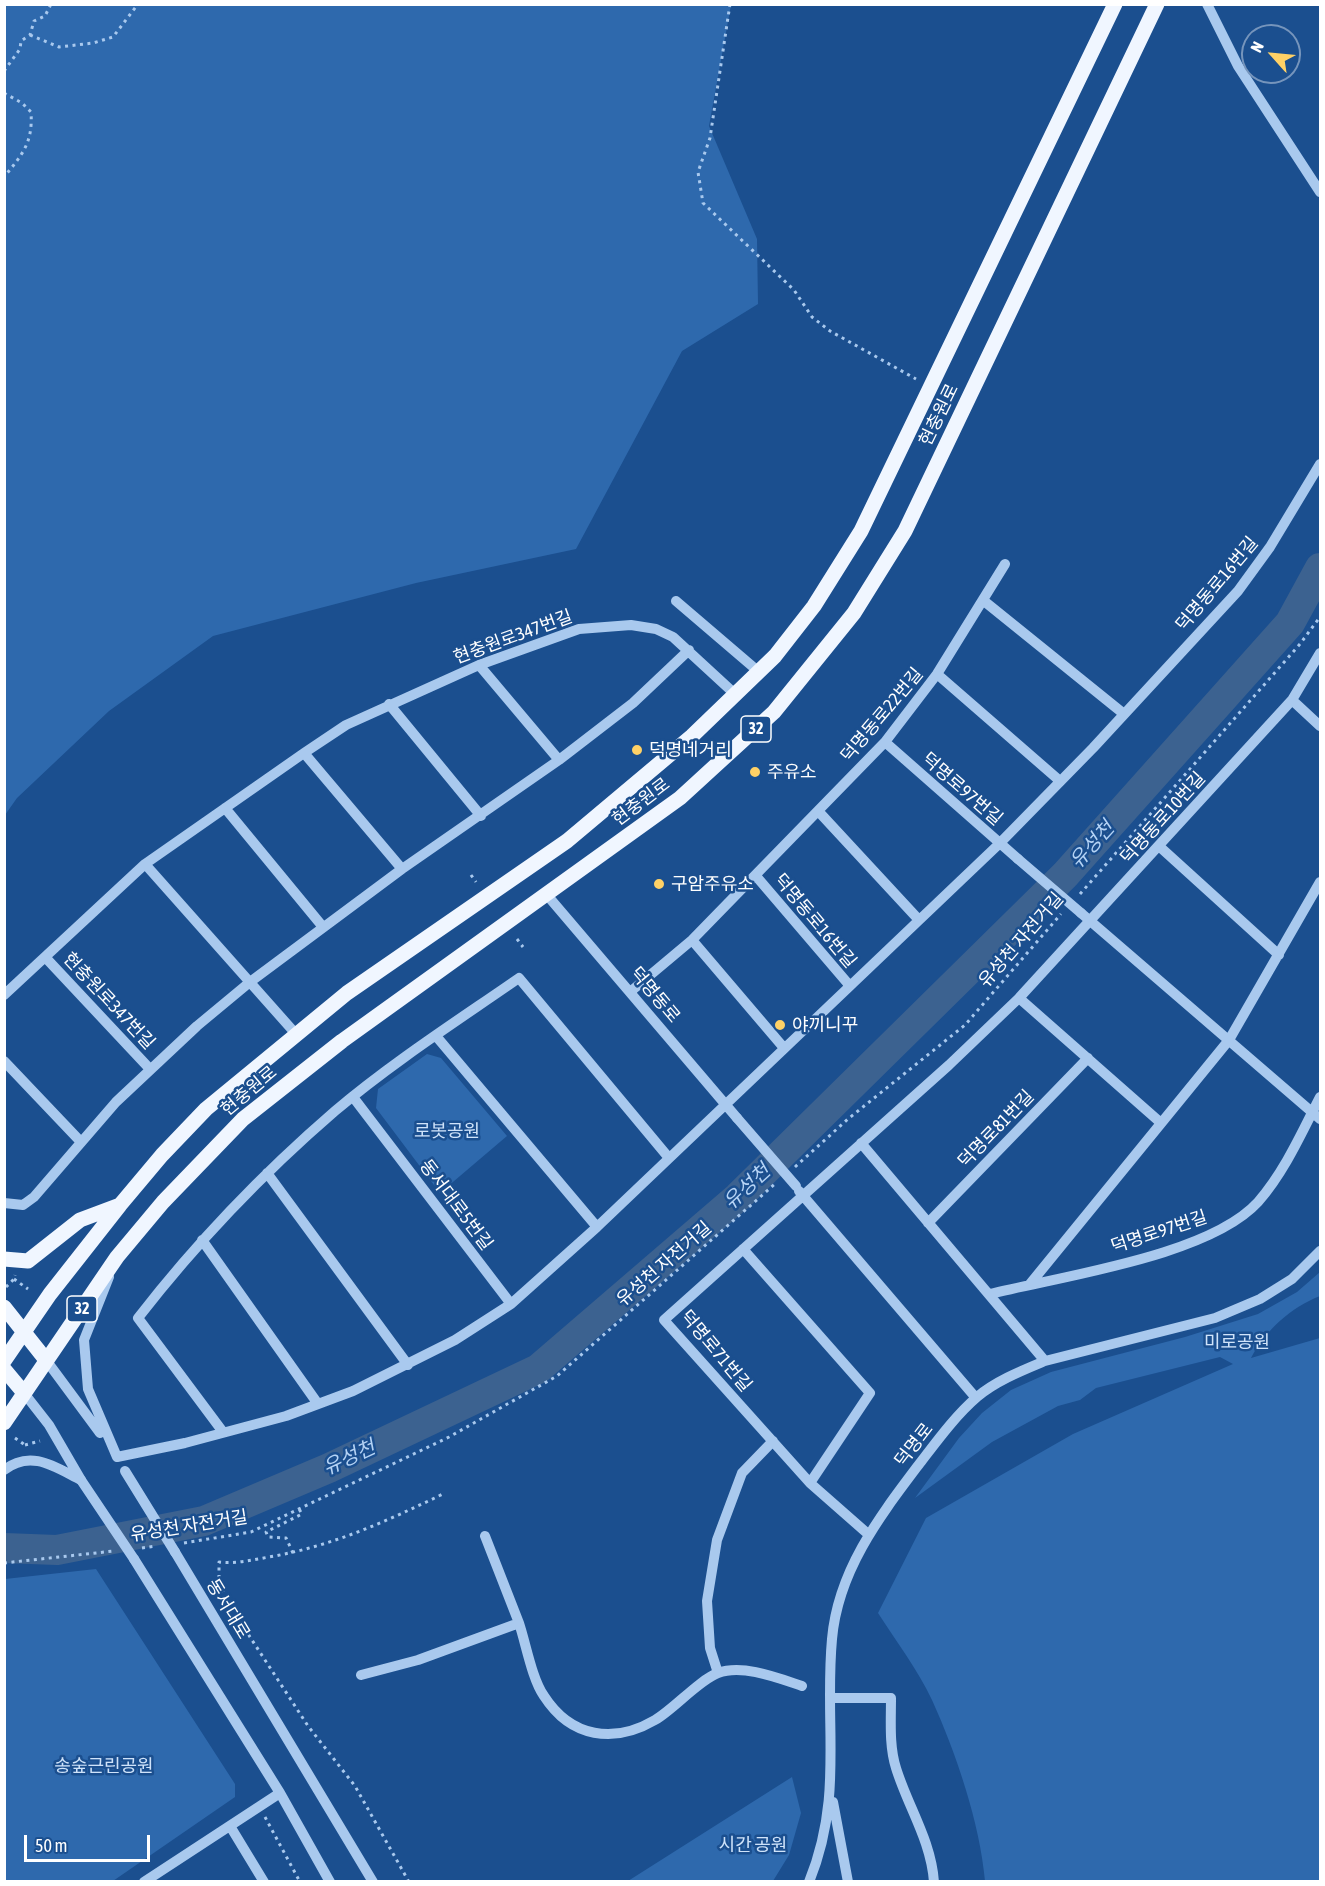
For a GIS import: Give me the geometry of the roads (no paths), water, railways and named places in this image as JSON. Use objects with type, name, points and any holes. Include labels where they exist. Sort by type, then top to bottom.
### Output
[{"type":"main road","name":"현충원로","points":[[4,1362],[50,1294],[120,1205],[162,1155],[206,1109],[295,1033],[403,954],[567,841],[692,736],[736,695],[759,672],[814,606],[861,531],[1115,4]]},
{"type":"main road","name":"현충원로","points":[[4,1423],[117,1257],[163,1202],[243,1119],[342,1041],[680,798],[774,712],[854,614],[905,531],[1157,4]]},
{"type":"main road","points":[[4,1259],[28,1261],[80,1220],[120,1205]]},
{"type":"main road","points":[[4,1307],[46,1360]]},
{"type":"main road","points":[[4,1369],[24,1393]]},
{"type":"street","points":[[1207,4],[1238,66],[1320,192]]},
{"type":"street","name":"덕명동로16번길","points":[[725,1104],[999,844],[1124,714],[1238,591],[1270,547],[1320,464]]},
{"type":"street","name":"덕명동로22번길","points":[[630,992],[692,940],[885,742],[938,674],[1005,564]]},
{"type":"street","points":[[984,601],[1124,714]]},
{"type":"street","points":[[676,602],[759,672]]},
{"type":"street","name":"현충원로347번길","points":[[4,995],[146,864],[304,753],[345,725],[479,665],[579,629],[631,625],[656,629],[689,650],[736,695]]},
{"type":"street","points":[[4,1203],[23,1205],[34,1197],[149,1068],[250,982],[402,869],[559,760],[633,703],[689,650]]},
{"type":"street","name":"덕명동로10번길","points":[[803,1196],[1019,998],[1160,847],[1292,700],[1320,653]]},
{"type":"street","points":[[479,665],[559,760]]},
{"type":"street","points":[[938,674],[1060,781]]},
{"type":"street","points":[[1292,700],[1320,726]]},
{"type":"street","points":[[389,704],[481,816]]},
{"type":"street","name":"덕명로97번길","points":[[885,742],[1091,922]]},
{"type":"street","points":[[304,753],[402,869]]},
{"type":"street","points":[[225,808],[323,927]]},
{"type":"street","points":[[819,812],[918,920]]},
{"type":"street","points":[[1160,847],[1279,955]]},
{"type":"street","points":[[146,864],[295,1033]]},
{"type":"street","name":"덕명동로16번길","points":[[756,876],[850,986]]},
{"type":"street","points":[[1030,1284],[1229,1040],[1320,882]]},
{"type":"street","name":"덕명동로","points":[[548,895],[803,1196]]},
{"type":"street","points":[[1091,922],[1316,1116]]},
{"type":"street","points":[[692,940],[784,1048]]},
{"type":"street","name":"현충원로347번길","points":[[45,957],[149,1068]]},
{"type":"street","points":[[223,1432],[138,1318],[202,1240],[267,1173],[353,1097],[519,978],[669,1158]]},
{"type":"street","points":[[1019,998],[1161,1123]]},
{"type":"street","points":[[436,1036],[597,1227]]},
{"type":"street","name":"덕명로81번길","points":[[928,1223],[1088,1058]]},
{"type":"street","points":[[4,1061],[81,1142]]},
{"type":"street","name":"덕명로97번길","points":[[990,1294],[1169,1250],[1202,1239],[1241,1218],[1272,1185],[1316,1116],[1320,1096]]},
{"type":"street","name":"동서대로5번길","points":[[353,1097],[511,1304]]},
{"type":"street","points":[[117,1257],[84,1340],[88,1389],[117,1457],[223,1432],[318,1404],[353,1391],[455,1340],[511,1304],[597,1227],[725,1104]]},
{"type":"street","points":[[861,1143],[1045,1361]]},
{"type":"street","points":[[267,1173],[408,1365]]},
{"type":"street","points":[[803,1196],[976,1398]]},
{"type":"street","name":"덕명로71번길","points":[[803,1196],[664,1320],[810,1483],[868,1534]]},
{"type":"street","points":[[202,1240],[318,1404]]},
{"type":"street","points":[[743,1249],[870,1393],[810,1483]]},
{"type":"street","name":"덕명로","points":[[809,1881],[826,1830],[831,1795],[832,1639],[837,1604],[868,1534],[940,1437],[976,1398],[999,1382],[1045,1361],[1215,1318],[1260,1299],[1292,1279],[1320,1251]]},
{"type":"street","name":"동서대로","points":[[46,1360],[117,1457],[178,1548],[373,1881]]},
{"type":"street","points":[[24,1393],[49,1425],[81,1480],[134,1554],[280,1793],[330,1881]]},
{"type":"street","points":[[718,1673],[710,1648],[706,1601],[717,1540],[742,1473],[773,1442]]},
{"type":"street","points":[[4,1470],[24,1460],[40,1460],[81,1480]]},
{"type":"street","points":[[485,1536],[519,1623],[543,1695],[561,1718],[582,1730],[622,1735],[655,1720],[718,1673],[757,1671],[802,1686]]},
{"type":"street","points":[[362,1675],[418,1660],[519,1623]]},
{"type":"street","points":[[831,1698],[891,1698],[891,1733],[895,1766],[926,1839],[933,1862],[934,1881]]},
{"type":"street","points":[[144,1881],[280,1793]]},
{"type":"street","points":[[831,1795],[848,1881]]},
{"type":"street","points":[[230,1826],[264,1881]]},
{"type":"waterway","name":"유성천","points":[[4,1548],[57,1550],[204,1521],[329,1468],[538,1369],[738,1197],[1065,875],[1290,623],[1320,568]]},
{"type":"place","name":"덕명네거리","points":[[637,750]]},
{"type":"place","name":"주유소","points":[[755,772]]},
{"type":"place","name":"구암주유소","points":[[659,884]]},
{"type":"place","name":"야끼니꾸","points":[[780,1025]]},
{"type":"park label","name":"로봇공원","points":[[447,1131]]},
{"type":"park label","name":"미로공원","points":[[1237,1342]]},
{"type":"park label","name":"송숲근린공원","points":[[104,1766]]},
{"type":"park label","name":"시간 공원","points":[[753,1845]]}]
